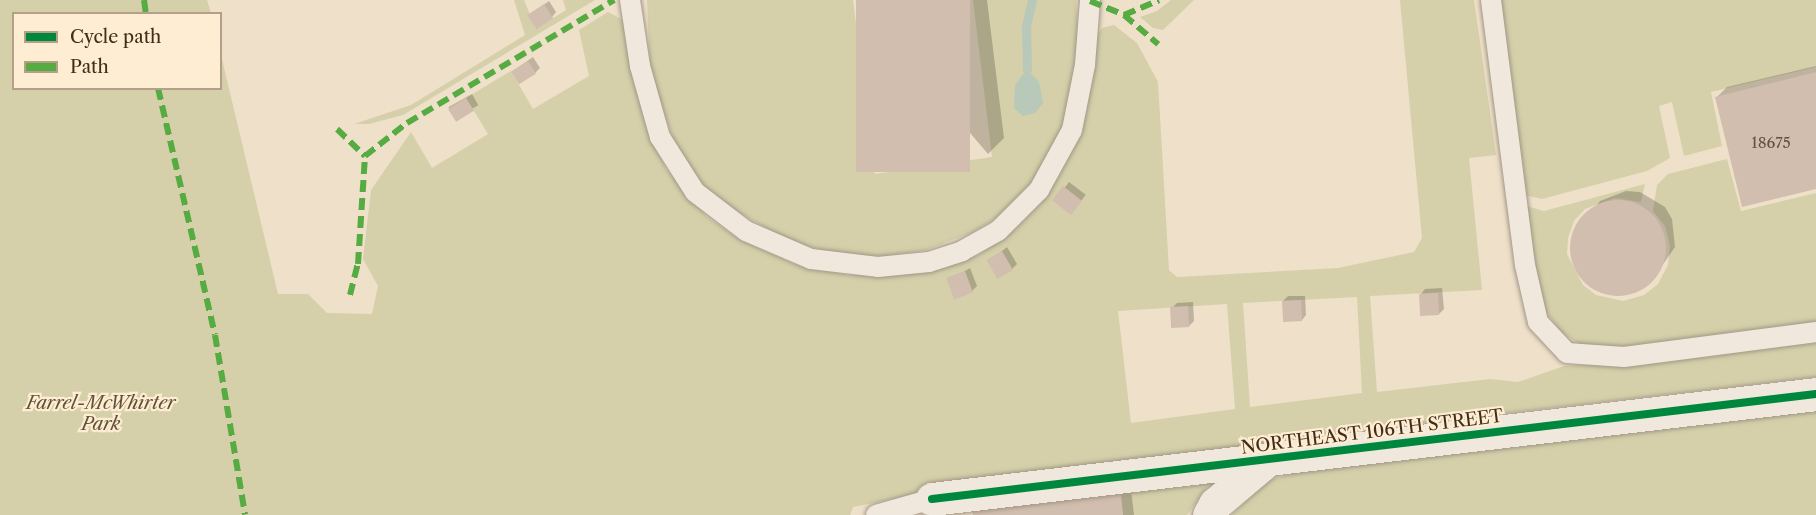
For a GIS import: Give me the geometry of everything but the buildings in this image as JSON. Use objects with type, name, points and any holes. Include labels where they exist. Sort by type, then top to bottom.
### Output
[{"type":"street","name":"NORTHEAST 106TH STREET","points":[[932,500],[1816,394]]},
{"type":"street","points":[[1209,515],[1215,504],[1267,460]]},
{"type":"lane","points":[[630,0],[640,66],[660,137],[695,192],[746,231],[811,259],[878,267],[929,262],[962,251],[998,231],[1039,190],[1072,130],[1085,65],[1090,0]]},
{"type":"lane","points":[[1491,0],[1513,198],[1525,265],[1538,321],[1567,353],[1624,357],[1816,332]]},
{"type":"lane","points":[[876,515],[932,500]]},
{"type":"green space","name":"Farrel-McWhirter Park","points":[[0,0],[207,0],[211,12],[12,12],[12,90],[222,90],[222,59],[278,294],[308,294],[327,313],[372,314],[378,286],[363,259],[371,190],[411,132],[432,168],[488,134],[466,98],[511,71],[533,109],[589,76],[579,30],[608,12],[623,20],[649,131],[666,169],[707,217],[739,239],[794,264],[848,275],[890,275],[937,269],[979,255],[1026,218],[1047,189],[1095,39],[1102,28],[1114,25],[1137,43],[1158,82],[1169,270],[1177,277],[1338,268],[1414,252],[1422,238],[1400,0],[1474,0],[1496,155],[1469,158],[1482,290],[1370,296],[1377,392],[1490,379],[1518,382],[1564,366],[1637,363],[1816,342],[1816,377],[1342,432],[926,492],[853,507],[850,515],[0,515]],"holes":[[[1357,297],[1362,393],[1250,407],[1243,303]],[[1227,304],[1235,409],[1131,423],[1118,311]]]},
{"type":"green space","points":[[514,0],[524,0],[536,29],[566,10],[563,0],[595,0],[403,115],[369,124],[354,124],[411,105],[525,35]]},
{"type":"green space","points":[[647,0],[853,0],[875,174],[992,157],[973,0],[1076,0],[1078,40],[1068,107],[1056,143],[1031,183],[1001,215],[973,232],[926,250],[881,257],[838,254],[794,243],[730,208],[701,183],[677,149],[650,74]]},
{"type":"green space","points":[[1171,0],[1194,0],[1163,30],[1153,28],[1140,17],[1157,11]]},
{"type":"green space","points":[[1485,0],[1816,0],[1816,67],[1711,92],[1722,146],[1684,156],[1672,102],[1659,106],[1670,158],[1647,171],[1542,199],[1528,196],[1516,185]]},
{"type":"green space","points":[[1727,159],[1741,211],[1816,193],[1816,324],[1656,347],[1581,345],[1562,333],[1547,313],[1534,280],[1520,204],[1544,211],[1645,184],[1641,202],[1615,198],[1585,209],[1574,221],[1568,238],[1567,254],[1583,285],[1596,295],[1623,301],[1644,295],[1658,284],[1668,265],[1670,246],[1665,226],[1653,211],[1657,185],[1668,174]]},
{"type":"green space","points":[[1802,408],[1816,412],[1816,515],[1232,515],[1267,481],[1308,469]]},
{"type":"green space","points":[[1213,478],[1187,515],[1123,515],[1121,491]]},
{"type":"shaded area","points":[[1027,69],[1039,82],[1043,103],[1035,113],[1023,116],[1014,108],[1015,85]]},
{"type":"waterway","points":[[1027,69],[1026,26],[1032,0]]},
{"type":"marked path","points":[[144,0],[146,12]]},
{"type":"marked path","points":[[350,295],[358,264],[365,156],[407,123],[614,0]]},
{"type":"marked path","points":[[1090,1],[1124,15],[1159,0]]},
{"type":"marked path","points":[[1124,15],[1158,44]]},
{"type":"marked path","points":[[158,90],[215,335],[245,515]]},
{"type":"marked path","points":[[337,129],[365,156]]},
{"type":"cycle path","points":[[932,499],[1816,394]]}]
